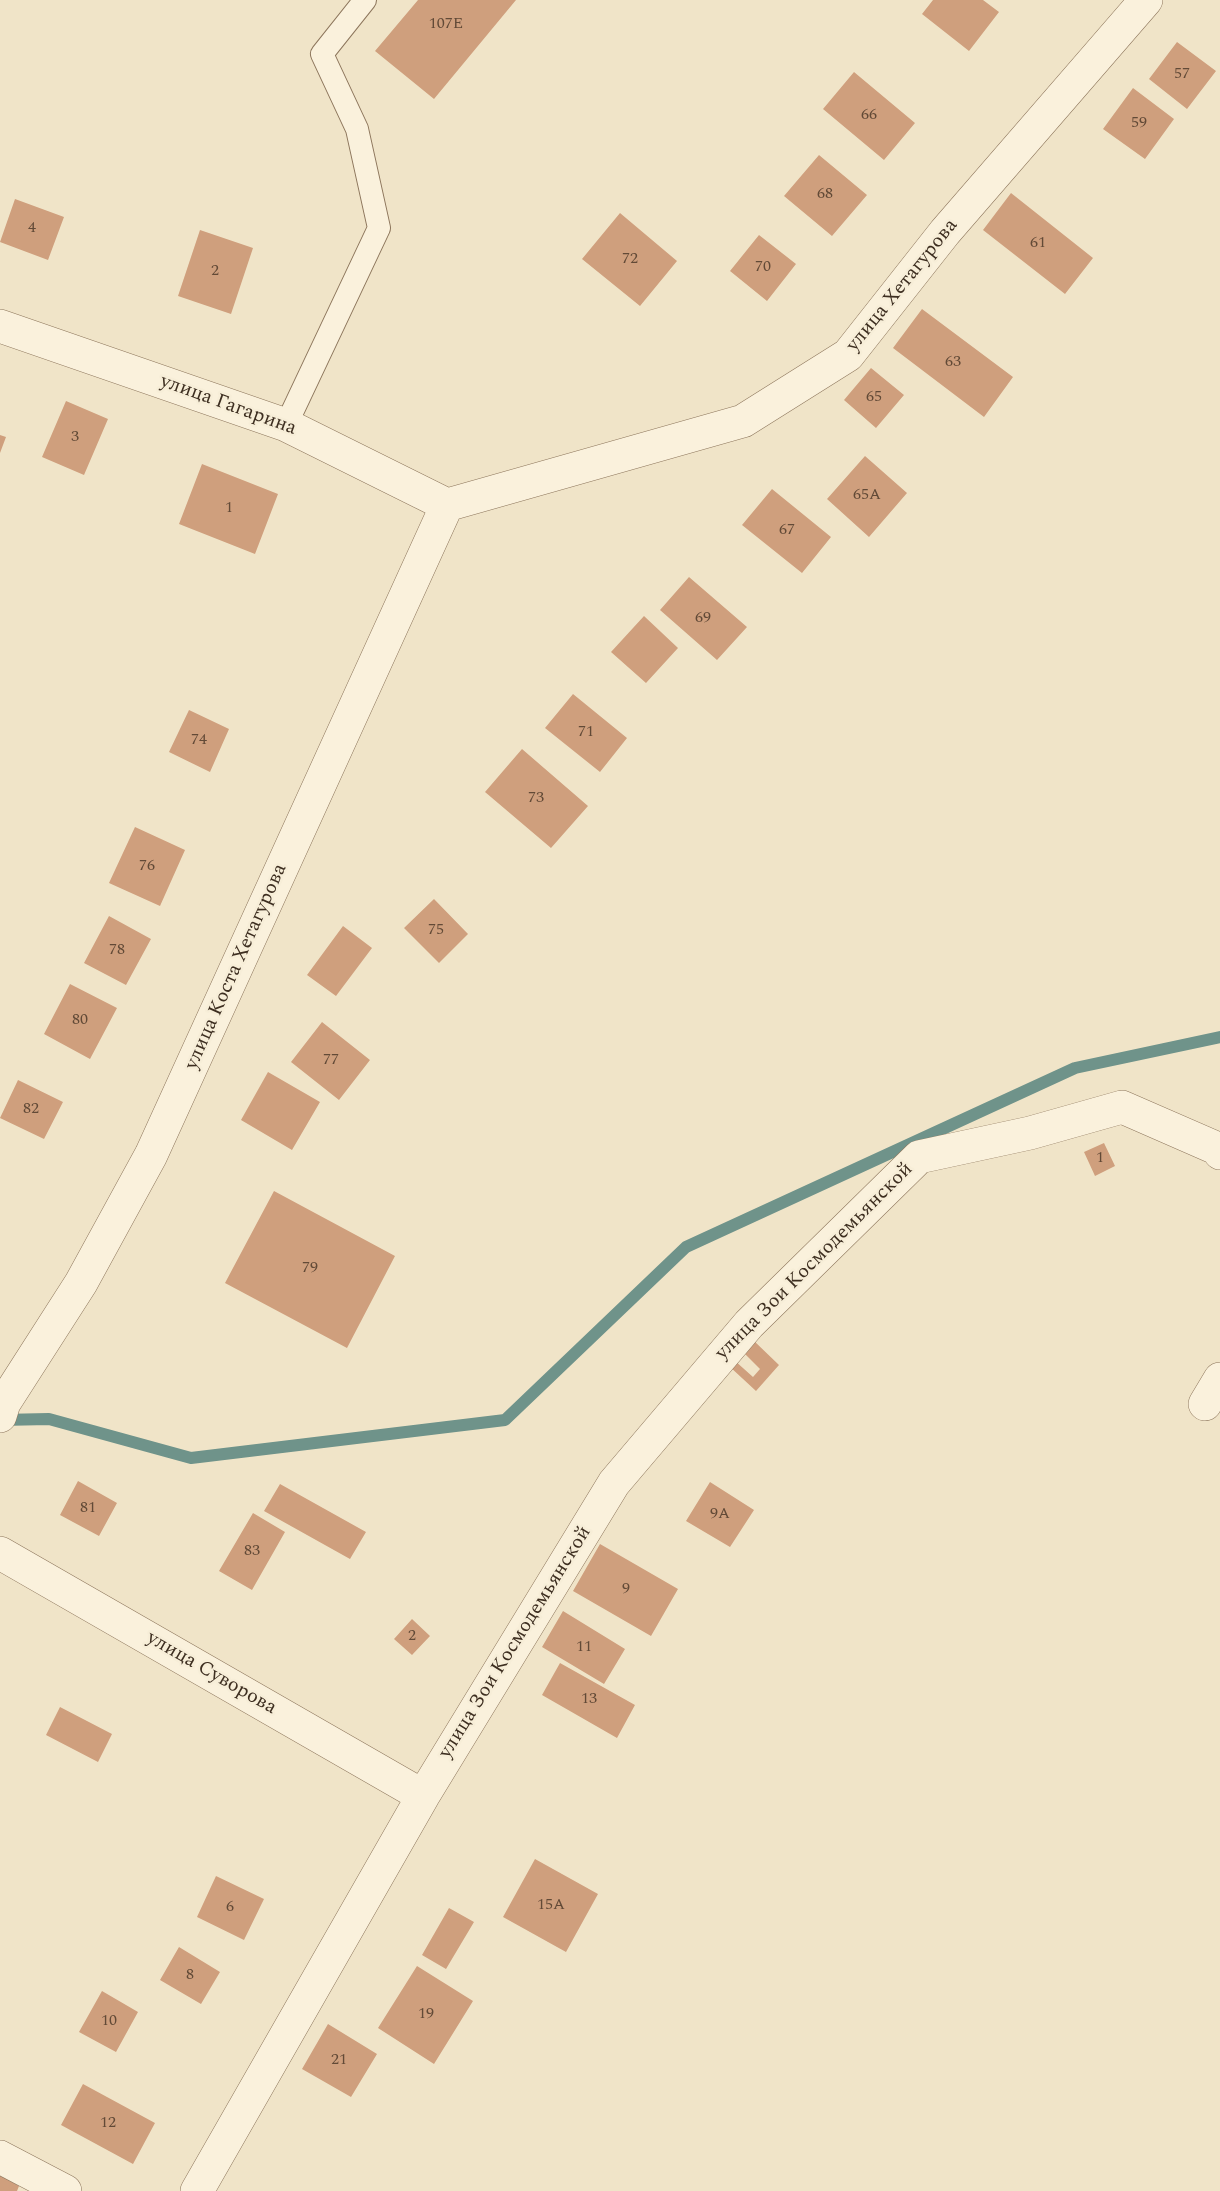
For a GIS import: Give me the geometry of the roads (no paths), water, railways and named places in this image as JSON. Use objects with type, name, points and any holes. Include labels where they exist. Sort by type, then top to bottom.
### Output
[{"type":"street","name":"улица Хетагурова","points":[[447,505],[743,421],[848,356],[945,232],[1146,0]]},
{"type":"street","name":"улица Гагарина","points":[[0,326],[286,425],[447,505]]},
{"type":"street","name":"улица Коста Хетагурова","points":[[0,1416],[4,1403],[81,1283],[151,1155],[447,505]]},
{"type":"street","name":"улица Зои Космодемьянской","points":[[197,2191],[423,1796],[614,1483],[749,1324],[919,1157],[1030,1133],[1122,1107],[1218,1149],[1220,1153]]},
{"type":"street","name":"улица Суворова","points":[[0,1553],[423,1796]]},
{"type":"street","points":[[0,2157],[65,2191]]},
{"type":"lane","points":[[286,425],[379,228],[357,129],[322,54],[364,0]]},
{"type":"waterway","points":[[0,1420],[49,1419],[191,1458],[505,1420],[686,1247],[1075,1068],[1220,1037]]}]
